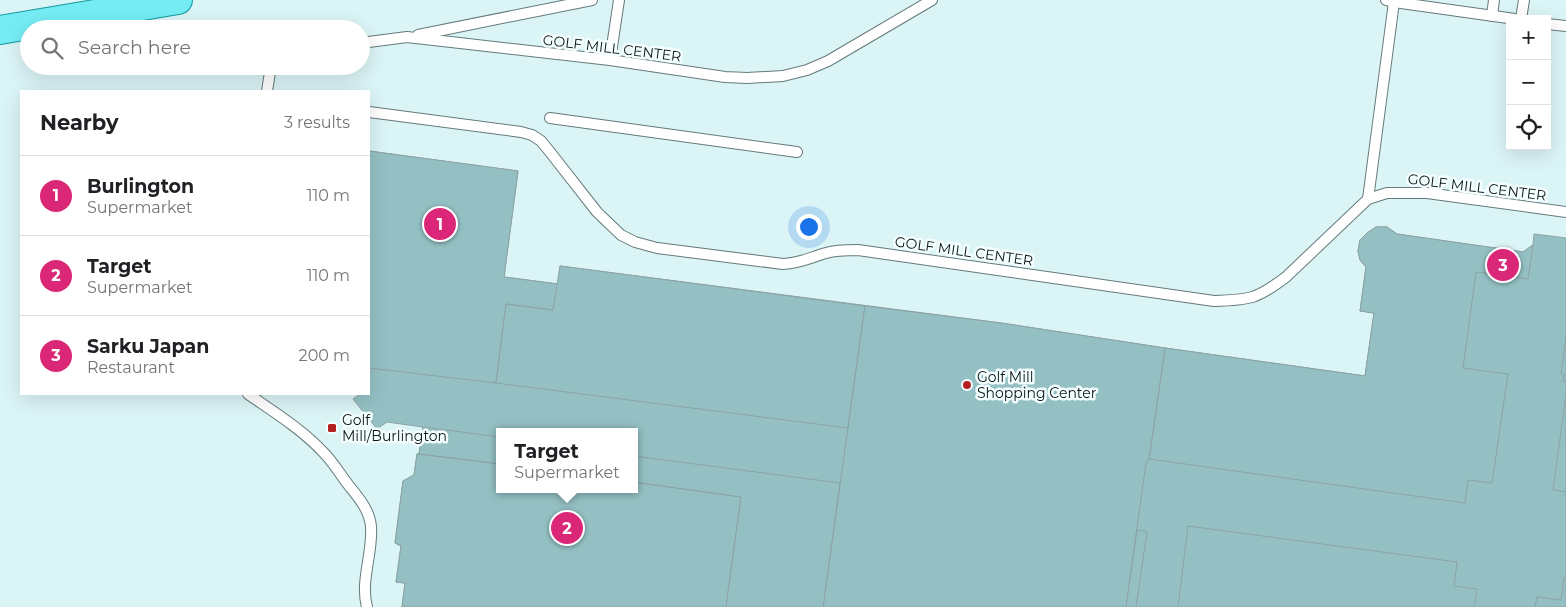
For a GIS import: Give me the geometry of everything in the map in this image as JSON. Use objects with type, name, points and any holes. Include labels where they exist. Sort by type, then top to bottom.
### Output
[{"type":"main road","points":[[59,20],[178,0]]},
{"type":"main road","points":[[0,30],[20,27]]},
{"type":"lane","points":[[407,37],[592,0]]},
{"type":"lane","points":[[610,60],[618,0]]},
{"type":"lane","name":"GOLF MILL CENTER","points":[[370,42],[407,37],[610,60],[725,77],[783,76],[807,70],[828,61],[932,0]]},
{"type":"lane","points":[[1492,16],[1494,0]]},
{"type":"lane","points":[[1522,15],[1524,0]]},
{"type":"lane","points":[[1368,199],[1390,1],[1506,18]]},
{"type":"lane","points":[[1551,24],[1566,26]]},
{"type":"lane","points":[[267,90],[270,75]]},
{"type":"lane","name":"GOLF MILL CENTER","points":[[370,112],[522,132],[532,135],[541,141],[597,212],[611,226],[635,242],[657,248],[783,264],[797,263],[834,252],[858,250],[1214,301],[1244,300],[1258,296],[1272,288],[1368,199],[1387,193],[1427,193],[1566,212]]},
{"type":"lane","points":[[550,118],[796,152]]},
{"type":"lane","points":[[249,395],[299,431],[324,452],[360,500],[368,514],[371,538],[365,588],[367,607]]},
{"type":"building","name":"Golf Mill Shopping Center","points":[[370,151],[518,171],[504,277],[558,284],[560,266],[1001,323],[1365,376],[1374,313],[1360,311],[1366,267],[1360,260],[1358,251],[1360,240],[1367,233],[1376,227],[1387,227],[1397,234],[1523,252],[1533,245],[1534,234],[1566,238],[1566,607],[402,607],[405,583],[396,582],[401,546],[395,543],[403,481],[414,475],[423,427],[387,422],[377,429],[353,399],[359,395],[370,395]]},
{"type":"building","points":[[370,151],[518,171],[504,277],[558,284],[553,310],[506,304],[496,383],[370,368]]},
{"type":"building","points":[[1376,227],[1387,227],[1397,234],[1523,252],[1533,245],[1528,279],[1476,272],[1463,368],[1508,374],[1492,483],[1468,480],[1465,503],[1149,459],[1165,348],[1365,376],[1374,313],[1360,311],[1366,267],[1360,260],[1358,251],[1360,240]]},
{"type":"building","points":[[560,266],[865,306],[848,428],[496,383],[506,304],[553,310]]},
{"type":"building","points":[[865,306],[1001,323],[1165,348],[1149,459],[1146,463],[1126,607],[823,607]]},
{"type":"building","points":[[1566,336],[1566,382],[1563,381],[1564,374],[1561,374]]},
{"type":"building","points":[[1566,394],[1566,492],[1553,490]]},
{"type":"building","points":[[423,427],[496,436],[496,464],[419,454]]},
{"type":"building","points":[[417,454],[496,464],[496,493],[638,493],[638,483],[741,497],[726,607],[402,607],[405,583],[396,582],[401,546],[395,543],[403,481],[414,475]]},
{"type":"building","points":[[638,457],[840,483],[823,607],[726,607],[741,497],[638,483]]},
{"type":"building","points":[[1188,526],[1457,562],[1454,586],[1477,589],[1474,607],[1178,607]]},
{"type":"building","points":[[1137,530],[1147,532],[1136,607],[1126,607]]},
{"type":"building","points":[[1564,578],[1566,578],[1566,607],[1535,607],[1537,597],[1561,600]]},
{"type":"place","name":"Burlington","points":[[440,224]]},
{"type":"place","name":"Sarku Japan","points":[[1503,265]]},
{"type":"place","name":"Golf Mill Shopping Center","points":[[967,385]]},
{"type":"place","name":"Golf Mill/Burlington","points":[[332,428]]},
{"type":"place","name":"Target","points":[[567,528]]}]
